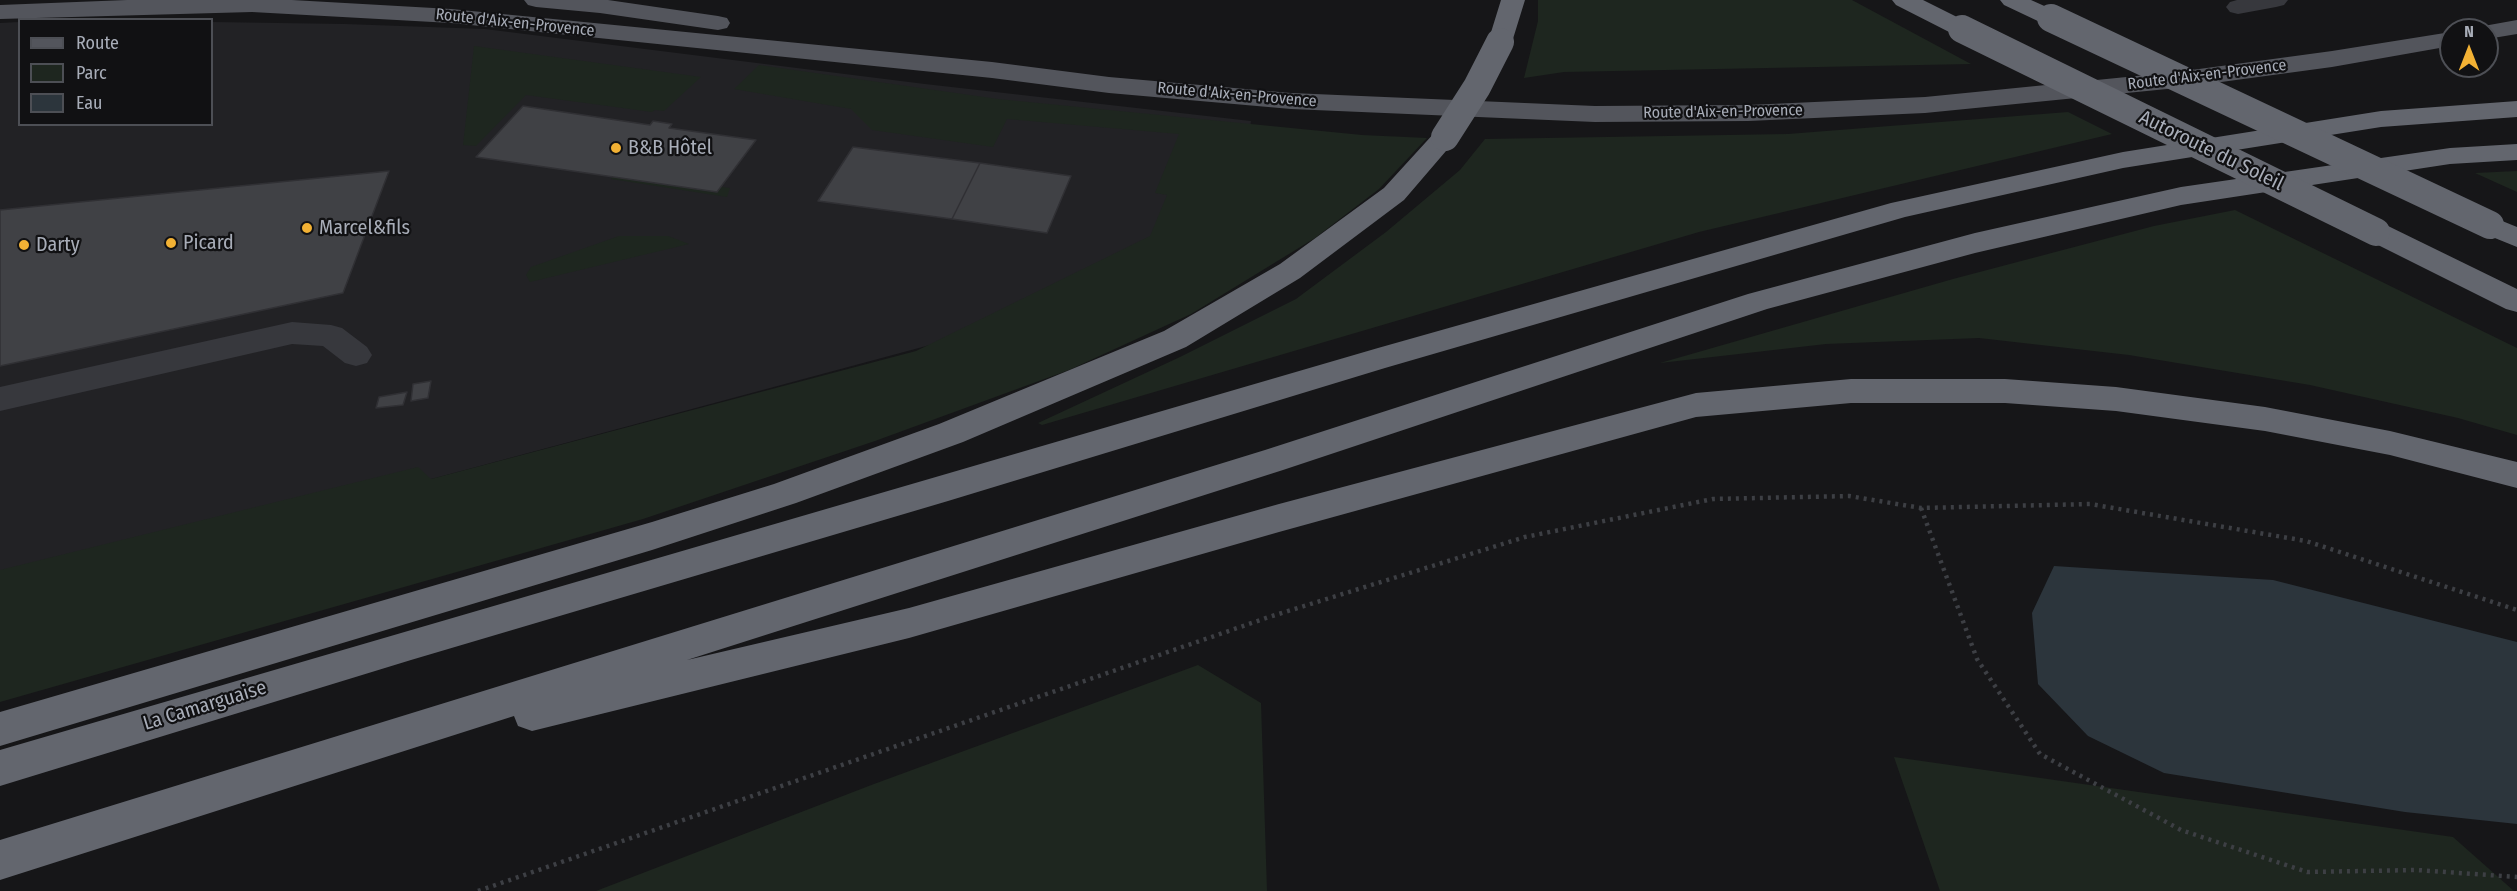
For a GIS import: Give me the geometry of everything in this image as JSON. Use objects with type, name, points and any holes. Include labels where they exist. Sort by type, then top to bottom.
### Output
[{"type":"highway","points":[[0,729],[652,536],[784,494],[951,433],[1175,339],[1290,271],[1394,194],[1445,137],[1477,87],[1500,42],[1513,0]]},
{"type":"highway","name":"Autoroute du Soleil","points":[[1905,0],[2517,302]]},
{"type":"highway","points":[[2012,0],[2517,238]]},
{"type":"highway","name":"La Camarguaise","points":[[0,768],[411,644],[937,491],[1378,359],[1901,209],[2123,160],[2381,119],[2517,109]]},
{"type":"highway","points":[[0,860],[1259,465],[1759,301],[1975,243],[2181,196],[2450,156],[2517,152]]},
{"type":"highway","points":[[238,784],[909,623],[1313,508],[1696,405],[1851,391],[2005,391],[2116,399],[2265,419],[2390,443],[2517,476]]},
{"type":"highway","points":[[0,750],[459,593]]},
{"type":"main road","name":"Route d'Aix-en-Provence","points":[[536,0],[600,6],[728,24],[992,70]]},
{"type":"main road","name":"Route d'Aix-en-Provence","points":[[0,12],[252,5],[440,15],[992,70],[1109,85],[1367,105],[1595,114],[1748,113],[1925,105],[2177,80],[2332,59],[2439,41]]},
{"type":"main road","points":[[2499,30],[2517,27]]},
{"type":"street","points":[[2238,7],[2276,0]]},
{"type":"street","points":[[0,399],[292,333],[331,336],[356,355]]},
{"type":"path","points":[[478,891],[1269,617],[1525,537],[1713,499],[1849,496],[1921,508],[2090,504],[2306,541],[2517,609]]},
{"type":"path","points":[[1921,508],[1977,659],[2040,754],[2181,830],[2307,872],[2417,870],[2517,876]]},
{"type":"shaded area","points":[[18,22],[18,126],[213,126],[213,22],[485,29],[925,84],[1251,121],[1248,141],[1194,274],[0,595],[0,23]]},
{"type":"green space","points":[[1538,0],[1852,0],[1971,64],[1564,72],[1524,78],[1538,21]]},
{"type":"green space","points":[[474,46],[701,77],[664,111],[652,112],[526,95],[476,146],[463,145]]},
{"type":"green space","points":[[759,65],[998,99],[1362,135],[1427,138],[1379,189],[1315,238],[1191,314],[1069,370],[875,441],[643,519],[0,702],[0,570],[418,467],[431,479],[916,351],[1150,236],[1167,195],[1155,193],[1179,134],[1007,119],[993,147],[872,130],[851,109],[734,89]]},
{"type":"green space","points":[[2068,112],[2112,134],[1699,232],[1042,425],[1038,423],[1180,357],[1296,299],[1386,232],[1460,170],[1485,139],[1788,134]]},
{"type":"green space","points":[[2517,171],[2517,192],[2475,173]]},
{"type":"green space","points":[[615,174],[730,188],[727,197],[611,179]]},
{"type":"green space","points":[[2235,210],[2517,348],[2517,435],[2458,418],[2310,385],[2129,355],[1979,338],[1826,344],[1660,363],[1953,279],[2154,226]]},
{"type":"green space","points":[[619,236],[668,236],[689,244],[530,282],[526,275],[531,267]]},
{"type":"green space","points":[[1198,665],[1261,703],[1267,891],[596,891],[874,784]]},
{"type":"green space","points":[[1894,757],[2453,837],[2514,891],[1940,891]]},
{"type":"water","points":[[2054,566],[2273,580],[2517,642],[2517,824],[2405,812],[2164,773],[2088,736],[2038,684],[2032,613]]},
{"type":"building","name":"B&B Hôtel","points":[[523,106],[650,125],[653,121],[672,124],[669,128],[756,140],[717,192],[476,157]]},
{"type":"building","points":[[853,147],[980,163],[952,219],[818,201]]},
{"type":"building","points":[[980,163],[1071,176],[1047,233],[952,219]]},
{"type":"building","points":[[389,171],[343,293],[0,366],[0,210]]},
{"type":"building","points":[[431,381],[428,398],[411,401],[413,384]]},
{"type":"building","points":[[407,392],[403,405],[376,408],[379,397]]},
{"type":"place","name":"B&B Hôtel","points":[[616,148]]},
{"type":"place","name":"Marcel&fils","points":[[307,228]]},
{"type":"place","name":"Picard","points":[[171,243]]},
{"type":"place","name":"Darty","points":[[24,245]]}]
